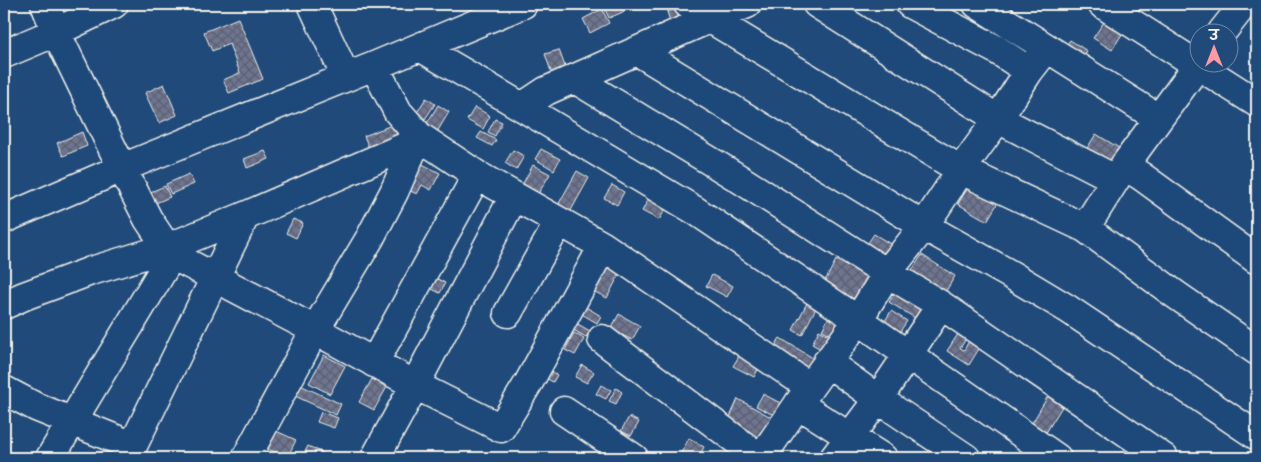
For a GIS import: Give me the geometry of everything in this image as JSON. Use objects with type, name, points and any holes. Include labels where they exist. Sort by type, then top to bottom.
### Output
[{"type":"street","points":[[46,4],[56,32],[122,168],[148,219],[169,252],[415,385],[501,428],[529,382],[603,246]]},
{"type":"street","points":[[4,54],[114,4]]},
{"type":"street","points":[[312,4],[346,77]]},
{"type":"street","points":[[4,219],[122,168],[523,4]]},
{"type":"street","points":[[522,106],[546,91],[638,50],[699,11],[747,4]]},
{"type":"street","points":[[817,4],[998,119],[1119,173],[1141,176],[1257,260]]},
{"type":"street","points":[[910,4],[997,50],[1029,71]]},
{"type":"street","points":[[977,4],[1158,118]]},
{"type":"street","points":[[1102,4],[1188,57]]},
{"type":"street","points":[[1230,22],[1244,4]]},
{"type":"street","points":[[699,11],[961,170],[1085,228],[1176,295],[1257,351]]},
{"type":"street","points":[[420,47],[522,106],[696,212],[908,354],[1057,458]]},
{"type":"street","points":[[602,339],[760,458],[858,320],[886,273],[924,226],[1046,48]]},
{"type":"street","points":[[638,50],[924,226],[1068,309],[1257,436]]},
{"type":"street","points":[[374,66],[398,112],[418,140],[603,246],[804,395],[850,437],[883,458]]},
{"type":"street","points":[[1085,228],[1119,173],[1193,72]]},
{"type":"street","points":[[1211,72],[1257,103]]},
{"type":"street","points":[[575,79],[735,176],[886,273],[941,304],[1164,458]]},
{"type":"street","points":[[4,305],[91,271],[169,252],[245,216],[418,140]]},
{"type":"street","points":[[246,458],[315,330],[370,238],[418,140]]},
{"type":"street","points":[[374,363],[477,175]]},
{"type":"street","points":[[375,458],[514,196]]},
{"type":"street","points":[[4,390],[130,452],[245,216]]},
{"type":"street","points":[[508,313],[559,222]]},
{"type":"street","points":[[50,458],[169,252]]},
{"type":"street","points":[[834,458],[878,399],[941,304]]},
{"type":"street","points":[[827,362],[966,458]]},
{"type":"street","points":[[564,411],[634,458]]},
{"type":"building","points":[[622,4],[625,11],[609,18],[605,9]]},
{"type":"building","points":[[681,7],[692,20],[672,27],[667,12]]},
{"type":"building","points":[[602,9],[609,23],[590,33],[583,19]]},
{"type":"building","points":[[238,18],[263,79],[229,93],[223,80],[240,73],[229,44],[212,51],[204,32]]},
{"type":"building","points":[[1106,19],[1124,31],[1112,50],[1093,38]]},
{"type":"building","points":[[1070,40],[1087,51],[1078,64],[1061,53]]},
{"type":"building","points":[[559,50],[568,75],[554,80],[545,54]]},
{"type":"building","points":[[164,84],[177,115],[159,123],[145,93]]},
{"type":"building","points":[[426,98],[435,104],[425,119],[416,114]]},
{"type":"building","points":[[438,105],[449,112],[437,132],[426,125]]},
{"type":"building","points":[[475,107],[490,116],[483,129],[467,120]]},
{"type":"building","points":[[495,119],[502,122],[495,136],[488,132]]},
{"type":"building","points":[[397,123],[404,142],[372,155],[364,136]]},
{"type":"building","points":[[82,132],[87,146],[63,156],[57,143]]},
{"type":"building","points":[[481,132],[496,140],[492,146],[477,138]]},
{"type":"building","points":[[1096,134],[1124,151],[1114,167],[1086,150]]},
{"type":"building","points":[[541,149],[560,159],[554,170],[535,159]]},
{"type":"building","points":[[513,150],[524,156],[516,170],[505,163]]},
{"type":"building","points":[[265,151],[269,159],[247,168],[244,159]]},
{"type":"building","points":[[422,164],[440,173],[431,190],[422,185],[417,194],[408,190]]},
{"type":"building","points":[[533,165],[550,174],[538,194],[522,185]]},
{"type":"building","points":[[577,171],[589,178],[569,214],[557,207]]},
{"type":"building","points":[[189,174],[194,184],[171,194],[166,184]]},
{"type":"building","points":[[972,181],[1000,199],[987,221],[958,204]]},
{"type":"building","points":[[612,185],[624,192],[617,205],[604,198]]},
{"type":"building","points":[[165,186],[170,197],[153,204],[148,193]]},
{"type":"building","points":[[650,197],[667,207],[659,220],[642,211]]},
{"type":"building","points":[[293,219],[303,223],[296,238],[286,233]]},
{"type":"building","points":[[874,234],[897,248],[885,266],[862,252]]},
{"type":"building","points":[[922,255],[955,276],[943,296],[909,275]]},
{"type":"building","points":[[836,260],[872,279],[860,302],[824,283]]},
{"type":"building","points":[[605,264],[620,273],[607,298],[591,290]]},
{"type":"building","points":[[4,270],[12,292],[4,295]]},
{"type":"building","points":[[430,275],[445,283],[440,293],[424,285]]},
{"type":"building","points":[[712,275],[733,286],[727,297],[706,286]]},
{"type":"building","points":[[896,292],[922,308],[915,318],[889,302]]},
{"type":"building","points":[[809,299],[818,304],[802,335],[793,330]]},
{"type":"building","points":[[584,306],[601,316],[597,323],[580,313]]},
{"type":"building","points":[[891,311],[907,321],[897,336],[882,326]]},
{"type":"building","points":[[619,314],[640,326],[632,340],[611,329]]},
{"type":"building","points":[[830,315],[848,325],[840,339],[822,330]]},
{"type":"building","points":[[576,323],[590,331],[586,337],[573,330]]},
{"type":"building","points":[[819,330],[839,341],[831,355],[812,344]]},
{"type":"building","points":[[574,333],[584,339],[575,355],[565,350]]},
{"type":"building","points":[[958,334],[966,339],[960,348],[964,350],[969,341],[980,347],[969,365],[947,351]]},
{"type":"building","points":[[780,338],[821,363],[811,379],[770,354]]},
{"type":"building","points":[[741,353],[761,364],[754,377],[733,366]]},
{"type":"building","points":[[324,355],[345,366],[330,394],[309,383]]},
{"type":"building","points":[[582,365],[594,372],[587,383],[575,377]]},
{"type":"building","points":[[546,369],[557,375],[553,382],[542,376]]},
{"type":"building","points":[[372,379],[387,387],[374,410],[359,402]]},
{"type":"building","points":[[300,385],[341,404],[336,415],[295,396]]},
{"type":"building","points":[[601,385],[611,390],[606,399],[596,394]]},
{"type":"building","points":[[616,388],[622,392],[616,404],[609,401]]},
{"type":"building","points":[[763,394],[786,406],[779,418],[756,406]]},
{"type":"building","points":[[1048,396],[1063,405],[1042,439],[1028,430]]},
{"type":"building","points":[[738,399],[778,421],[758,447],[726,426]]},
{"type":"building","points":[[321,412],[338,418],[334,428],[317,422]]},
{"type":"building","points":[[629,417],[639,422],[631,436],[621,431]]},
{"type":"building","points":[[276,431],[296,440],[287,458],[268,449]]},
{"type":"building","points":[[689,438],[704,447],[698,458],[690,458],[681,453]]},
{"type":"building","points":[[308,446],[323,453],[320,458],[303,456]]}]
